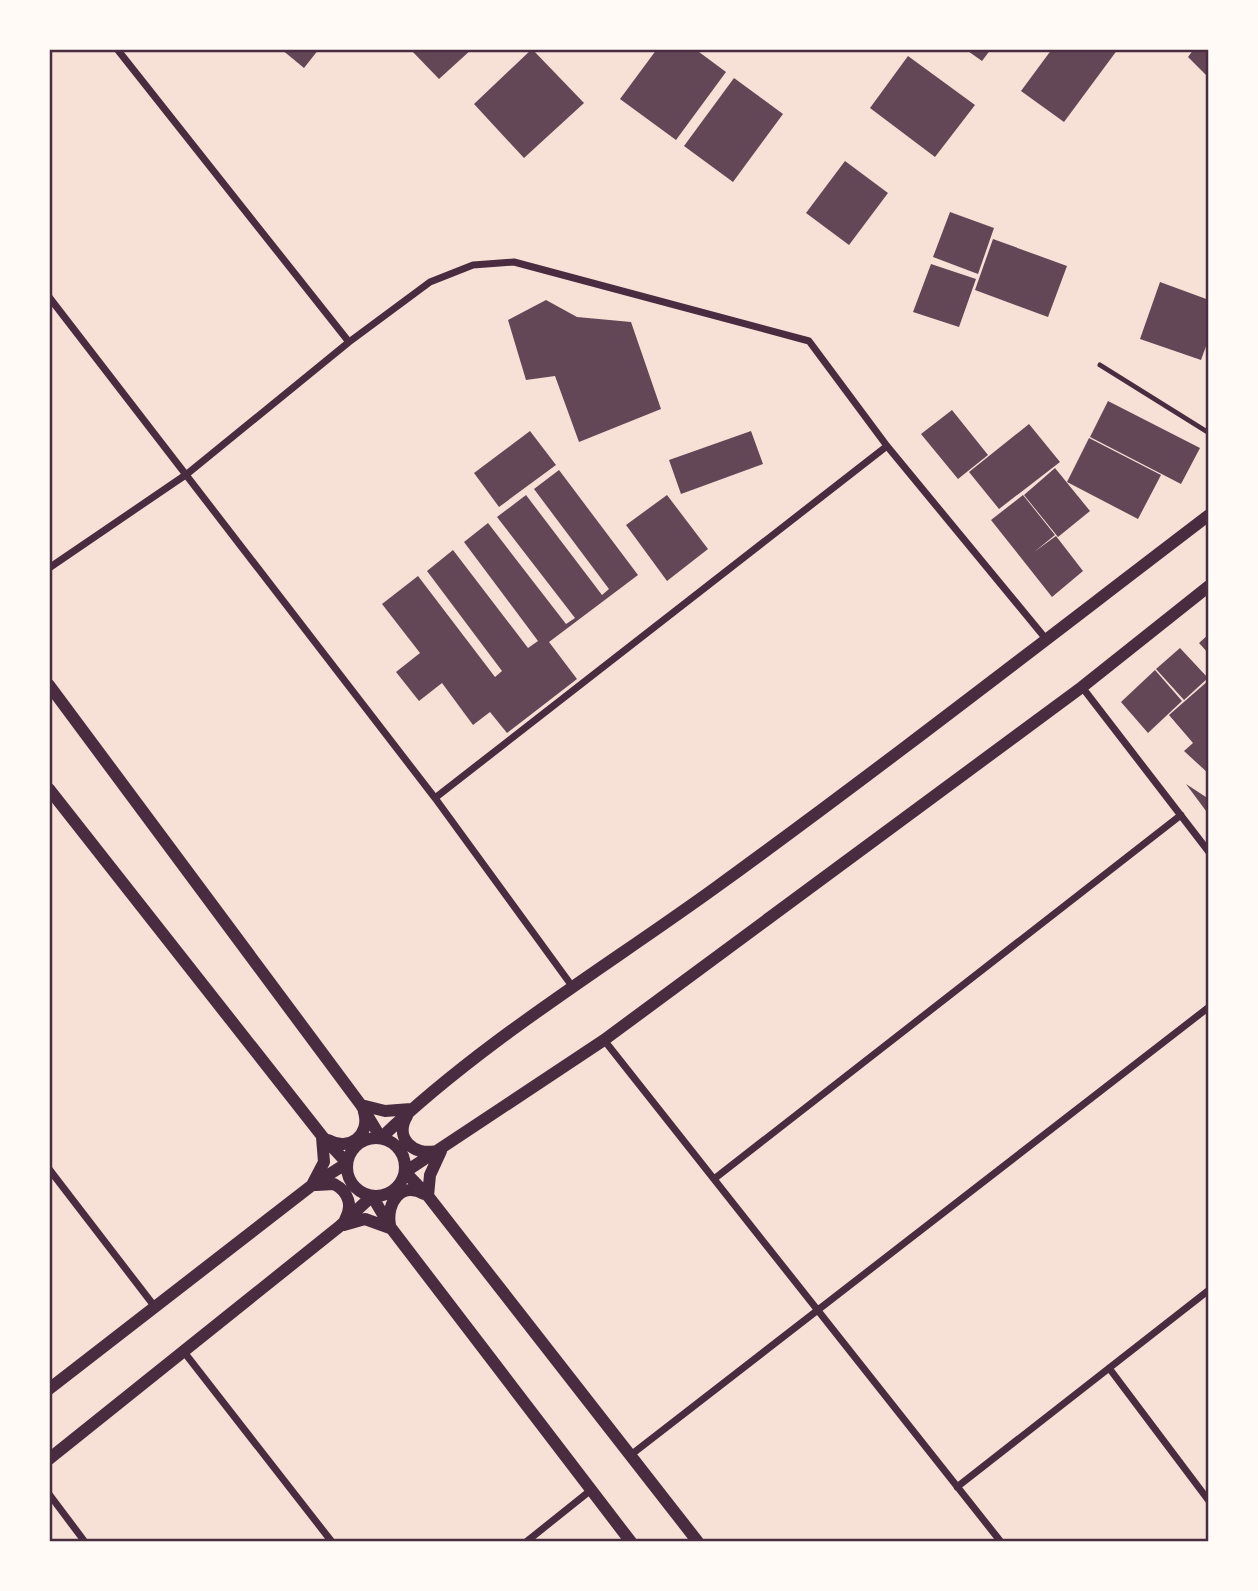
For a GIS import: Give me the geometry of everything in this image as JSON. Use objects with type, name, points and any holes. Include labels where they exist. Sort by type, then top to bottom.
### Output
[{"type":"street","points":[[117,49],[349,342]]},
{"type":"street","points":[[49,568],[187,474],[349,342],[430,282],[473,265],[514,262],[809,341],[887,446],[1046,639]]},
{"type":"street","points":[[49,298],[435,798],[572,986]]},
{"type":"street","points":[[435,798],[887,446]]},
{"type":"street","points":[[381,1139],[411,1109],[572,986],[713,889],[1209,515]]},
{"type":"street","points":[[405,1172],[442,1150],[604,1040],[1082,687],[1209,586]]},
{"type":"street","points":[[49,685],[361,1105],[381,1139]]},
{"type":"street","points":[[1082,687],[1209,852]]},
{"type":"street","points":[[49,789],[322,1136],[347,1163],[350,1181],[363,1193],[372,1196],[389,1194],[402,1181],[405,1172],[405,1163],[397,1147],[381,1139],[372,1138],[355,1146],[347,1163],[311,1186],[49,1389]]},
{"type":"street","points":[[714,1179],[1181,815]]},
{"type":"street","points":[[632,1454],[1209,1007]]},
{"type":"street","points":[[604,1040],[1001,1542]]},
{"type":"street","points":[[361,1105],[385,1111],[411,1109]]},
{"type":"street","points":[[322,1136],[342,1145],[356,1140],[365,1127],[361,1105]]},
{"type":"street","points":[[411,1109],[402,1128],[407,1143],[419,1152],[442,1150]]},
{"type":"street","points":[[311,1186],[324,1162],[322,1136]]},
{"type":"street","points":[[428,1196],[430,1175],[442,1150]]},
{"type":"street","points":[[49,1169],[156,1308]]},
{"type":"street","points":[[405,1172],[428,1196],[632,1454],[698,1542]]},
{"type":"street","points":[[311,1186],[334,1184],[346,1194],[350,1209],[340,1226]]},
{"type":"street","points":[[391,1228],[389,1209],[396,1196],[411,1190],[428,1196]]},
{"type":"street","points":[[49,1459],[340,1226],[372,1196]]},
{"type":"street","points":[[372,1196],[391,1228],[631,1542]]},
{"type":"street","points":[[340,1226],[365,1219],[391,1228]]},
{"type":"street","points":[[957,1487],[1209,1290]]},
{"type":"street","points":[[184,1352],[332,1542]]},
{"type":"street","points":[[1109,1368],[1209,1501]]},
{"type":"street","points":[[526,1542],[591,1490]]},
{"type":"street","points":[[49,1494],[85,1542]]},
{"type":"lane","points":[[1100,365],[1209,433]]},
{"type":"building","points":[[281,49],[319,49],[304,68]]},
{"type":"building","points":[[410,49],[472,49],[439,79]]},
{"type":"building","points":[[532,49],[584,103],[524,158],[474,104]]},
{"type":"building","points":[[657,49],[695,49],[726,72],[676,140],[620,99]]},
{"type":"building","points":[[965,49],[991,49],[982,61]]},
{"type":"building","points":[[1052,49],[1118,49],[1064,122],[1021,91]]},
{"type":"building","points":[[1194,49],[1209,49],[1209,78],[1188,57]]},
{"type":"building","points":[[908,56],[975,105],[935,157],[870,108]]},
{"type":"building","points":[[734,78],[783,114],[733,182],[684,146]]},
{"type":"building","points":[[845,161],[888,193],[849,245],[806,213]]},
{"type":"building","points":[[950,212],[994,228],[978,274],[933,257]]},
{"type":"building","points":[[993,239],[1067,266],[1048,317],[975,290]]},
{"type":"building","points":[[931,264],[976,279],[959,327],[913,312]]},
{"type":"building","points":[[1160,282],[1209,300],[1209,338],[1201,360],[1140,339]]},
{"type":"building","points":[[546,300],[577,317],[631,322],[661,409],[579,442],[555,376],[526,380],[508,320]]},
{"type":"building","points":[[1108,401],[1200,448],[1181,484],[1090,437]]},
{"type":"building","points":[[952,410],[988,455],[958,479],[921,434]]},
{"type":"building","points":[[1029,424],[1060,462],[999,509],[969,472]]},
{"type":"building","points":[[530,431],[556,465],[499,507],[474,473]]},
{"type":"building","points":[[751,431],[763,464],[681,494],[669,460]]},
{"type":"building","points":[[1089,438],[1161,475],[1138,519],[1067,482]]},
{"type":"building","points":[[1055,468],[1090,511],[1058,537],[1024,495]]},
{"type":"building","points":[[559,470],[638,575],[549,642],[577,679],[507,733],[490,712],[473,725],[442,683],[419,701],[396,672],[420,653],[382,604],[418,576],[495,677],[502,671],[427,571],[453,550],[528,648],[538,641],[464,542],[488,523],[566,624],[575,618],[497,517],[526,495],[602,595],[609,589],[534,489]]},
{"type":"building","points":[[667,495],[708,549],[667,581],[626,525]]},
{"type":"building","points":[[1023,495],[1055,535],[1034,552],[1056,536],[1083,571],[1052,597],[991,520]]},
{"type":"building","points":[[1209,634],[1209,654],[1199,643]]},
{"type":"building","points":[[1180,648],[1208,678],[1184,700],[1156,669]]},
{"type":"building","points":[[1155,670],[1182,701],[1148,733],[1121,702]]},
{"type":"building","points":[[1209,680],[1209,774],[1184,751],[1193,743],[1169,715]]},
{"type":"building","points":[[1186,784],[1209,799],[1209,815]]}]
